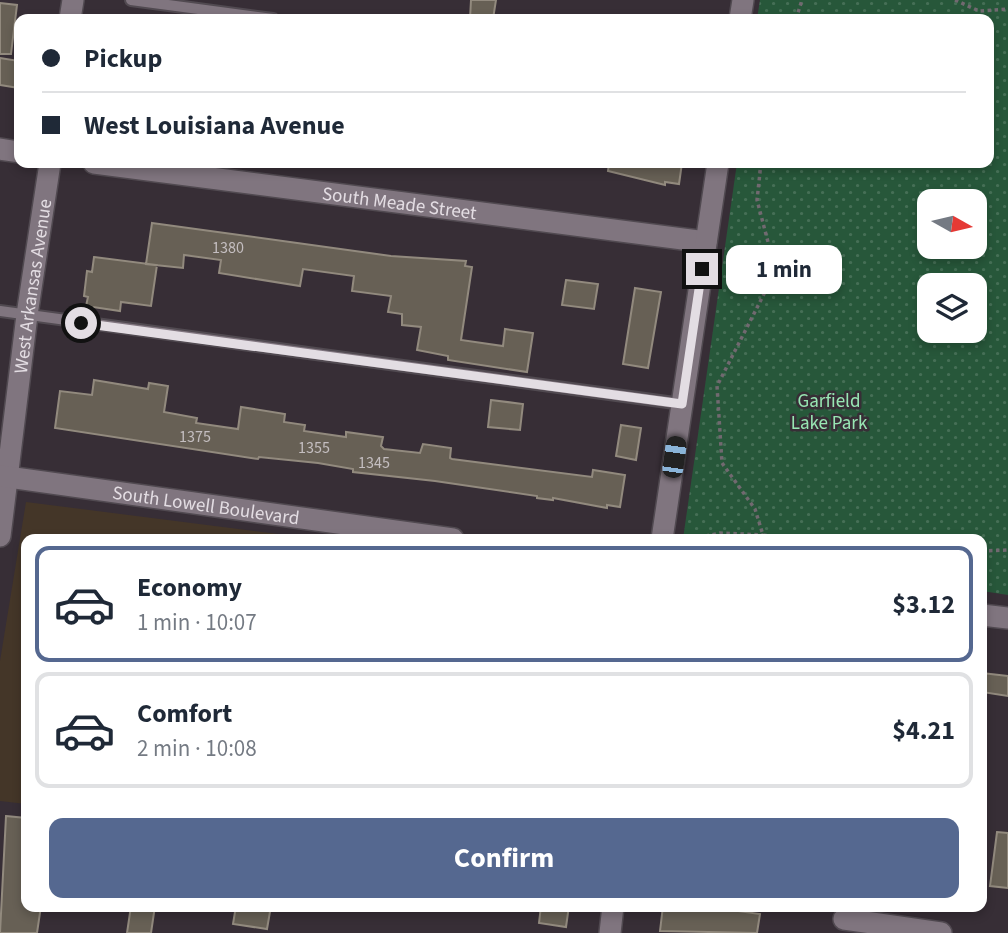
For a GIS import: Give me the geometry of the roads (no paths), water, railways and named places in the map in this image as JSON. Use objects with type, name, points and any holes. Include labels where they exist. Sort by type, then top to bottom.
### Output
[{"type":"street","name":"West Arkansas Avenue","points":[[0,536],[4,476],[49,168]]},
{"type":"street","name":"South Meade Street","points":[[133,168],[706,242]]},
{"type":"street","points":[[663,534],[717,168]]},
{"type":"street","name":"South Lowell Boulevard","points":[[4,476],[417,534]]},
{"type":"street","points":[[987,616],[1008,618]]},
{"type":"street","points":[[610,933],[612,912]]},
{"type":"street","points":[[844,919],[941,933]]},
{"type":"lane","points":[[131,0],[236,14]]},
{"type":"lane","points":[[0,311],[682,404]]},
{"type":"park label","name":"Garfield Lake Park","points":[[829,411]]}]
